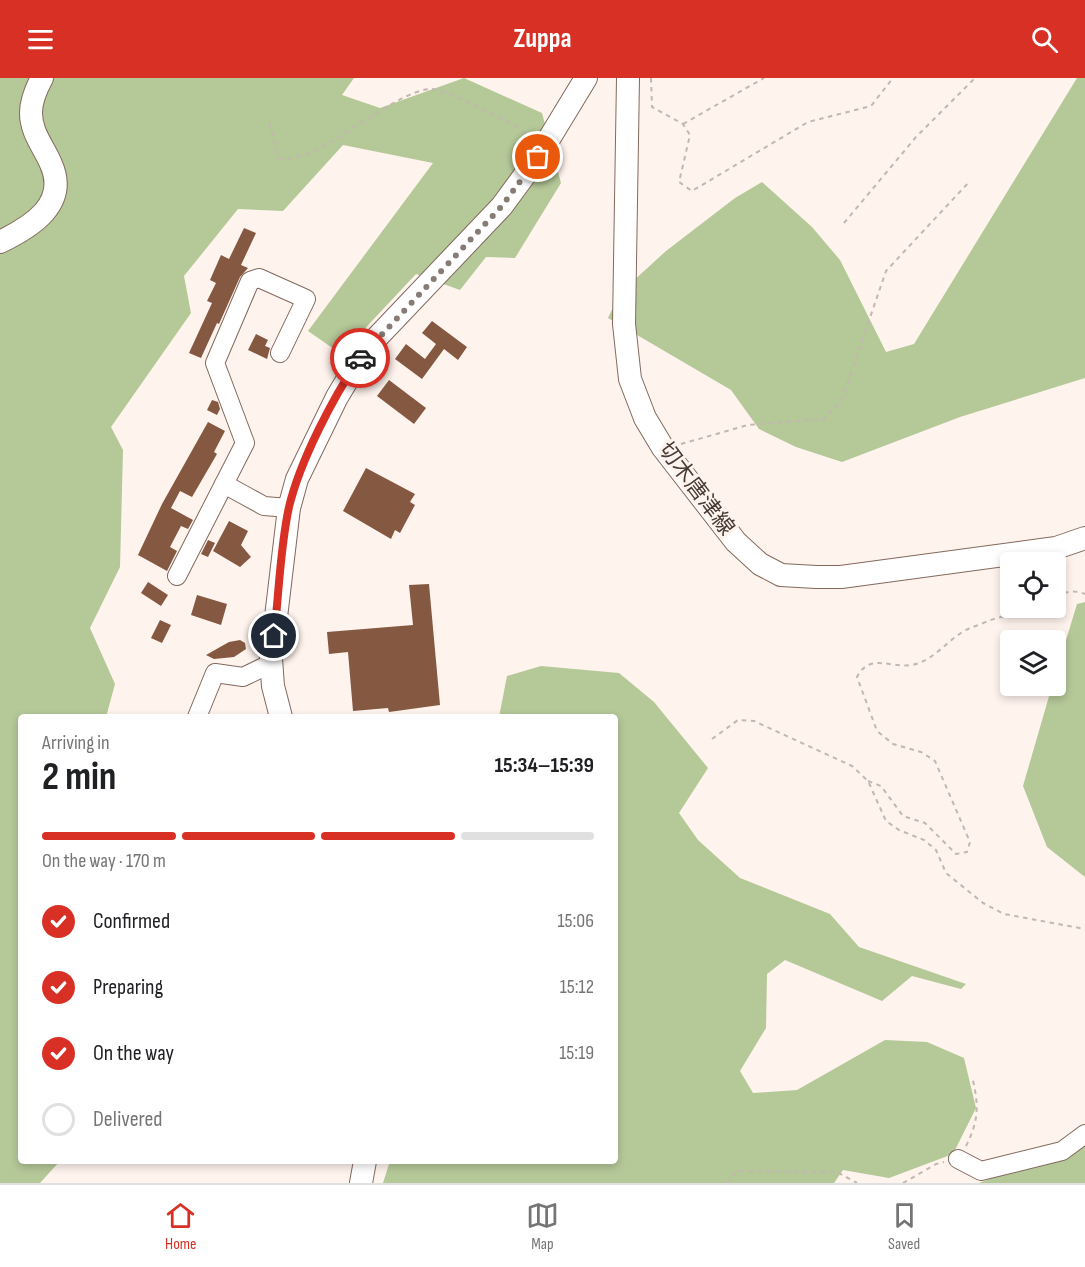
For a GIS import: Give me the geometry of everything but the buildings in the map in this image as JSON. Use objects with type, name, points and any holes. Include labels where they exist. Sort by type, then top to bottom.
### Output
[{"type":"main road","points":[[0,242],[22,231],[45,213],[54,200],[56,186],[52,165],[36,135],[31,114],[34,94],[42,78]]},
{"type":"main road","points":[[280,714],[273,686],[272,663],[289,508],[297,478],[354,367],[366,349],[502,206],[538,157],[586,78]]},
{"type":"main road","name":"切木唐津線","points":[[628,78],[624,324],[630,379],[645,418],[663,448],[736,542],[760,564],[781,575],[841,577],[1056,548],[1085,538]]},
{"type":"main road","points":[[361,1183],[364,1164]]},
{"type":"street","points":[[177,576],[245,443],[215,363],[250,281],[259,278],[306,299],[280,353]]},
{"type":"street","points":[[224,484],[264,506],[289,508]]},
{"type":"street","points":[[197,714],[215,674],[243,677],[272,663]]},
{"type":"street","points":[[958,1159],[981,1171],[1062,1151],[1085,1134]]},
{"type":"path","points":[[651,78],[652,107],[683,123],[690,135],[679,183],[692,191],[808,122],[872,106],[893,78]]},
{"type":"path","points":[[683,123],[764,78]]},
{"type":"path","points":[[844,223],[916,137],[975,78]]},
{"type":"path","points":[[269,123],[279,158],[288,160],[338,138],[415,92],[434,89],[515,125],[525,135],[524,150]]},
{"type":"path","points":[[663,448],[748,425],[824,419],[841,402],[886,271],[970,181]]},
{"type":"path","points":[[1066,593],[1077,591],[1085,594]]},
{"type":"path","points":[[712,739],[738,720],[754,721],[852,766],[868,781],[881,786],[903,816],[925,823],[956,854],[967,852],[970,842],[935,760],[921,752],[893,744],[877,731],[857,677],[862,668],[873,662],[911,665],[930,657],[966,630],[1000,617]]},
{"type":"path","points":[[868,781],[886,821],[899,830],[924,840],[936,850],[946,873],[983,903],[1004,914],[1085,929]]},
{"type":"path","points":[[903,1183],[936,1164],[958,1159],[976,1127],[978,1104],[972,1077]]},
{"type":"path","points":[[727,1183],[737,1171],[837,1172],[858,1183]]},
{"type":"green space","points":[[0,78],[354,78],[342,95],[380,108],[464,78],[542,113],[561,183],[515,258],[486,257],[460,290],[416,274],[341,354],[308,331],[433,163],[343,145],[283,211],[238,209],[184,276],[191,313],[111,427],[123,450],[120,567],[90,628],[115,684],[107,714],[18,714],[18,1164],[57,1164],[40,1183],[0,1183]]},
{"type":"green space","points":[[1077,78],[1085,78],[1085,378],[960,417],[842,462],[796,447],[759,429],[731,390],[608,318],[620,293],[666,251],[735,198],[762,182],[812,227],[840,260],[886,352],[914,344]]},
{"type":"green space","points":[[1085,602],[1085,877],[1047,847],[1023,786],[1049,696],[1066,696],[1066,640],[1077,604]]},
{"type":"green space","points":[[541,666],[619,673],[654,702],[708,768],[679,813],[698,840],[740,878],[830,914],[859,947],[966,984],[961,989],[912,976],[882,1001],[785,960],[767,974],[766,1028],[740,1071],[753,1093],[797,1090],[885,1040],[927,1042],[964,1058],[976,1108],[953,1154],[889,1178],[843,1170],[834,1183],[383,1183],[389,1164],[618,1164],[618,714],[500,714],[507,676]]},
{"type":"green space","points":[[1085,1138],[1085,1183],[979,1183],[1067,1150]]},
{"type":"way so far","points":[[360,358],[502,206],[538,157]]},
{"type":"route","points":[[274,636],[289,508],[297,478],[347,377],[360,358]]}]
